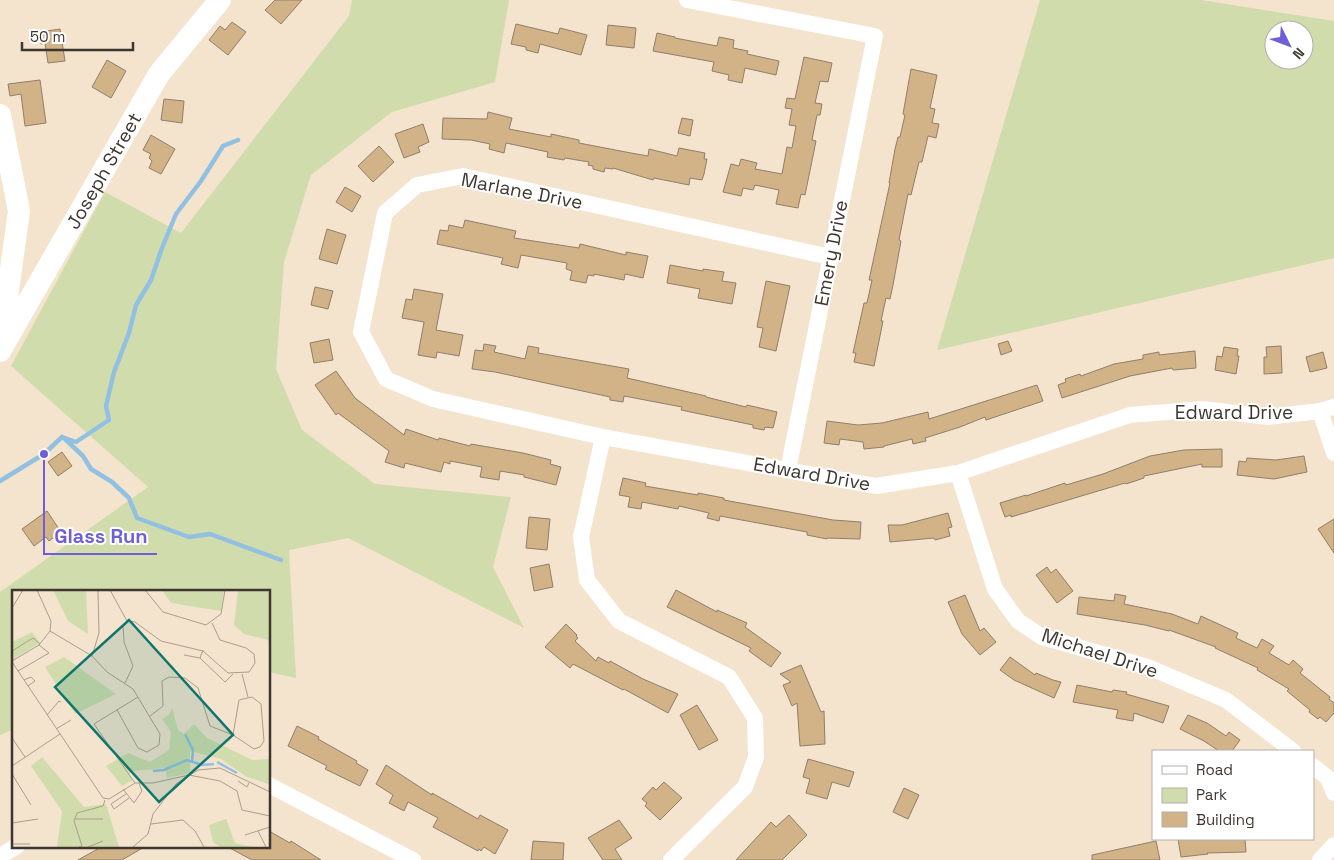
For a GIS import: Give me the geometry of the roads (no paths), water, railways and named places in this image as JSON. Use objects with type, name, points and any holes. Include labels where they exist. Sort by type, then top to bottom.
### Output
[{"type":"street","name":"Joseph Street","points":[[0,350],[158,74],[220,0]]},
{"type":"street","name":"Emery Drive","points":[[687,0],[875,36],[788,470]]},
{"type":"street","points":[[0,116],[19,210],[0,350]]},
{"type":"street","name":"Marlane Drive","points":[[433,398],[386,379],[362,332],[385,213],[417,185],[463,176],[830,257]]},
{"type":"street","name":"Edward Drive","points":[[433,398],[603,437],[876,486],[958,472],[1130,415],[1203,408],[1268,417],[1327,409]]},
{"type":"street","points":[[1327,409],[1334,453]]},
{"type":"street","points":[[603,437],[581,537],[587,580],[619,621],[729,677],[755,718],[756,757],[745,788],[671,860]]},
{"type":"street","name":"Michael Drive","points":[[958,472],[995,589],[1018,620],[1042,637],[1148,667],[1226,700],[1292,750]]},
{"type":"street","points":[[1314,767],[1328,778],[1334,793]]},
{"type":"street","points":[[270,785],[413,860]]},
{"type":"street","points":[[1320,860],[1334,845]]},
{"type":"street","points":[[3,860],[0,856],[14,848]]},
{"type":"waterway","points":[[62,437],[76,442],[109,420],[106,406],[114,372],[129,333],[136,305],[151,280],[176,214],[201,181],[223,146],[238,140]]},
{"type":"waterway","points":[[0,481],[44,454],[62,437]]},
{"type":"waterway","points":[[65,439],[83,456],[91,469],[112,482],[129,498],[137,518],[189,537],[210,534],[281,560]]},
{"type":"place","name":"Glass Run","points":[[44,454]]}]
